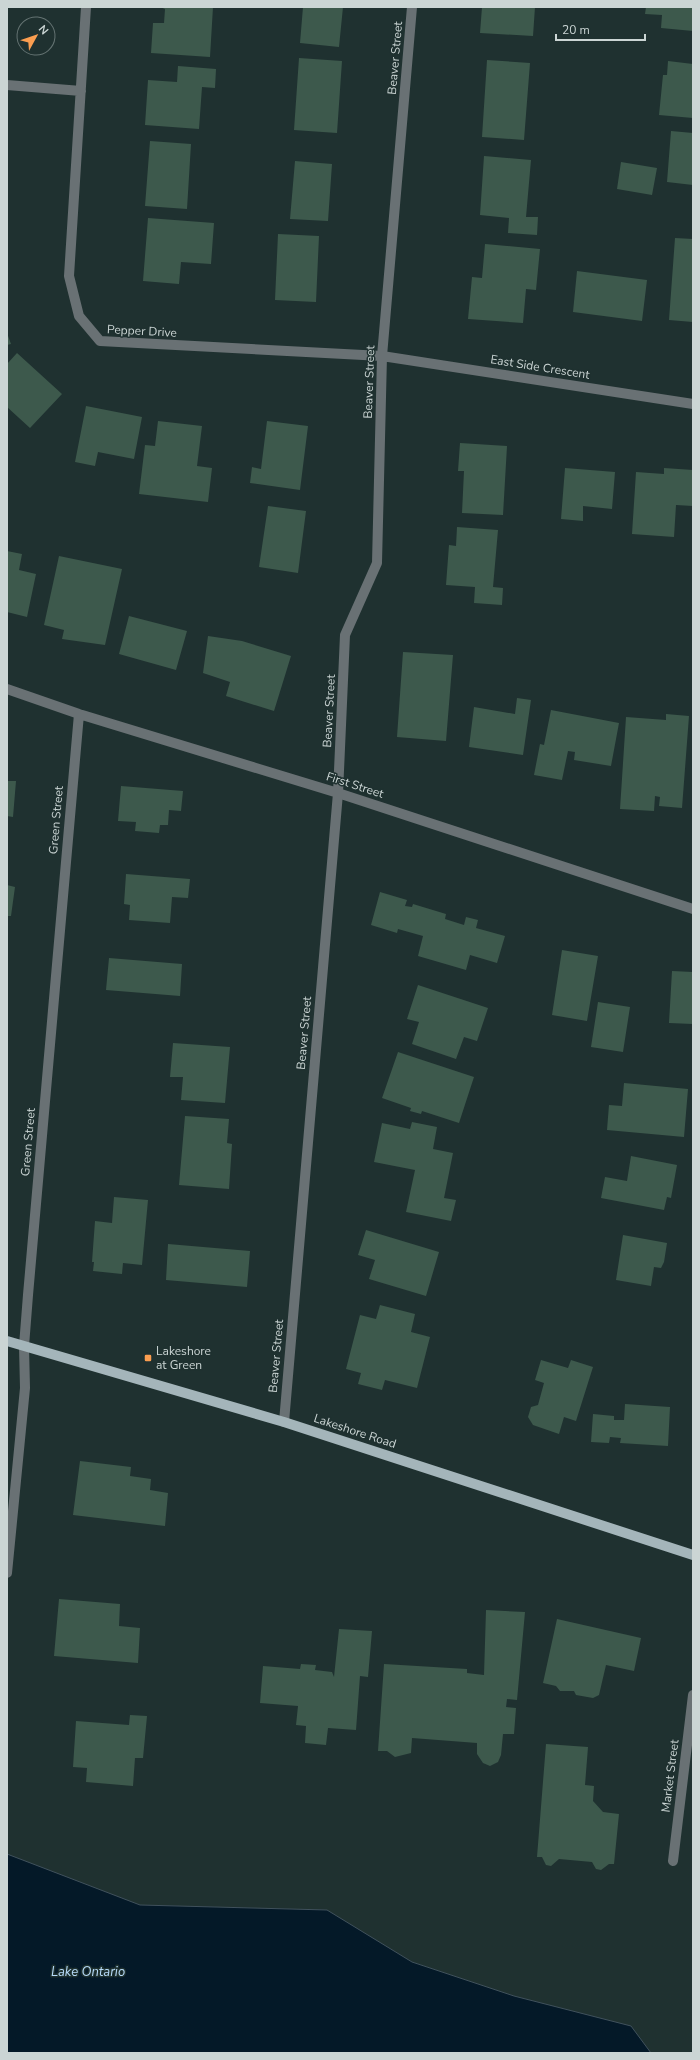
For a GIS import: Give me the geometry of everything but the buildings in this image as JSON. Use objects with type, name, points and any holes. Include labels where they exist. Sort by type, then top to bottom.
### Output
[{"type":"main road","name":"Lakeshore Road","points":[[7,1341],[284,1422],[693,1554]]},
{"type":"street","name":"Pepper Drive","points":[[86,7],[69,276],[79,316],[100,342],[382,356]]},
{"type":"street","name":"Beaver Street","points":[[284,1422],[338,793],[345,635],[377,563],[382,356],[412,7]]},
{"type":"street","points":[[7,85],[81,92]]},
{"type":"street","name":"East Side Crescent","points":[[382,356],[693,404]]},
{"type":"street","name":"First Street","points":[[7,689],[79,714],[338,793],[693,909]]},
{"type":"street","name":"Green Street","points":[[7,1573],[25,1388],[24,1346],[79,714]]},
{"type":"street","name":"Market Street","points":[[673,1861],[693,1695]]},
{"type":"water","name":"Lake Ontario","points":[[7,1854],[140,1905],[327,1910],[412,1962],[514,1996],[631,2026],[651,2053],[7,2053]]},
{"type":"place","name":"Lakeshore at Green","points":[[148,1358]]}]
